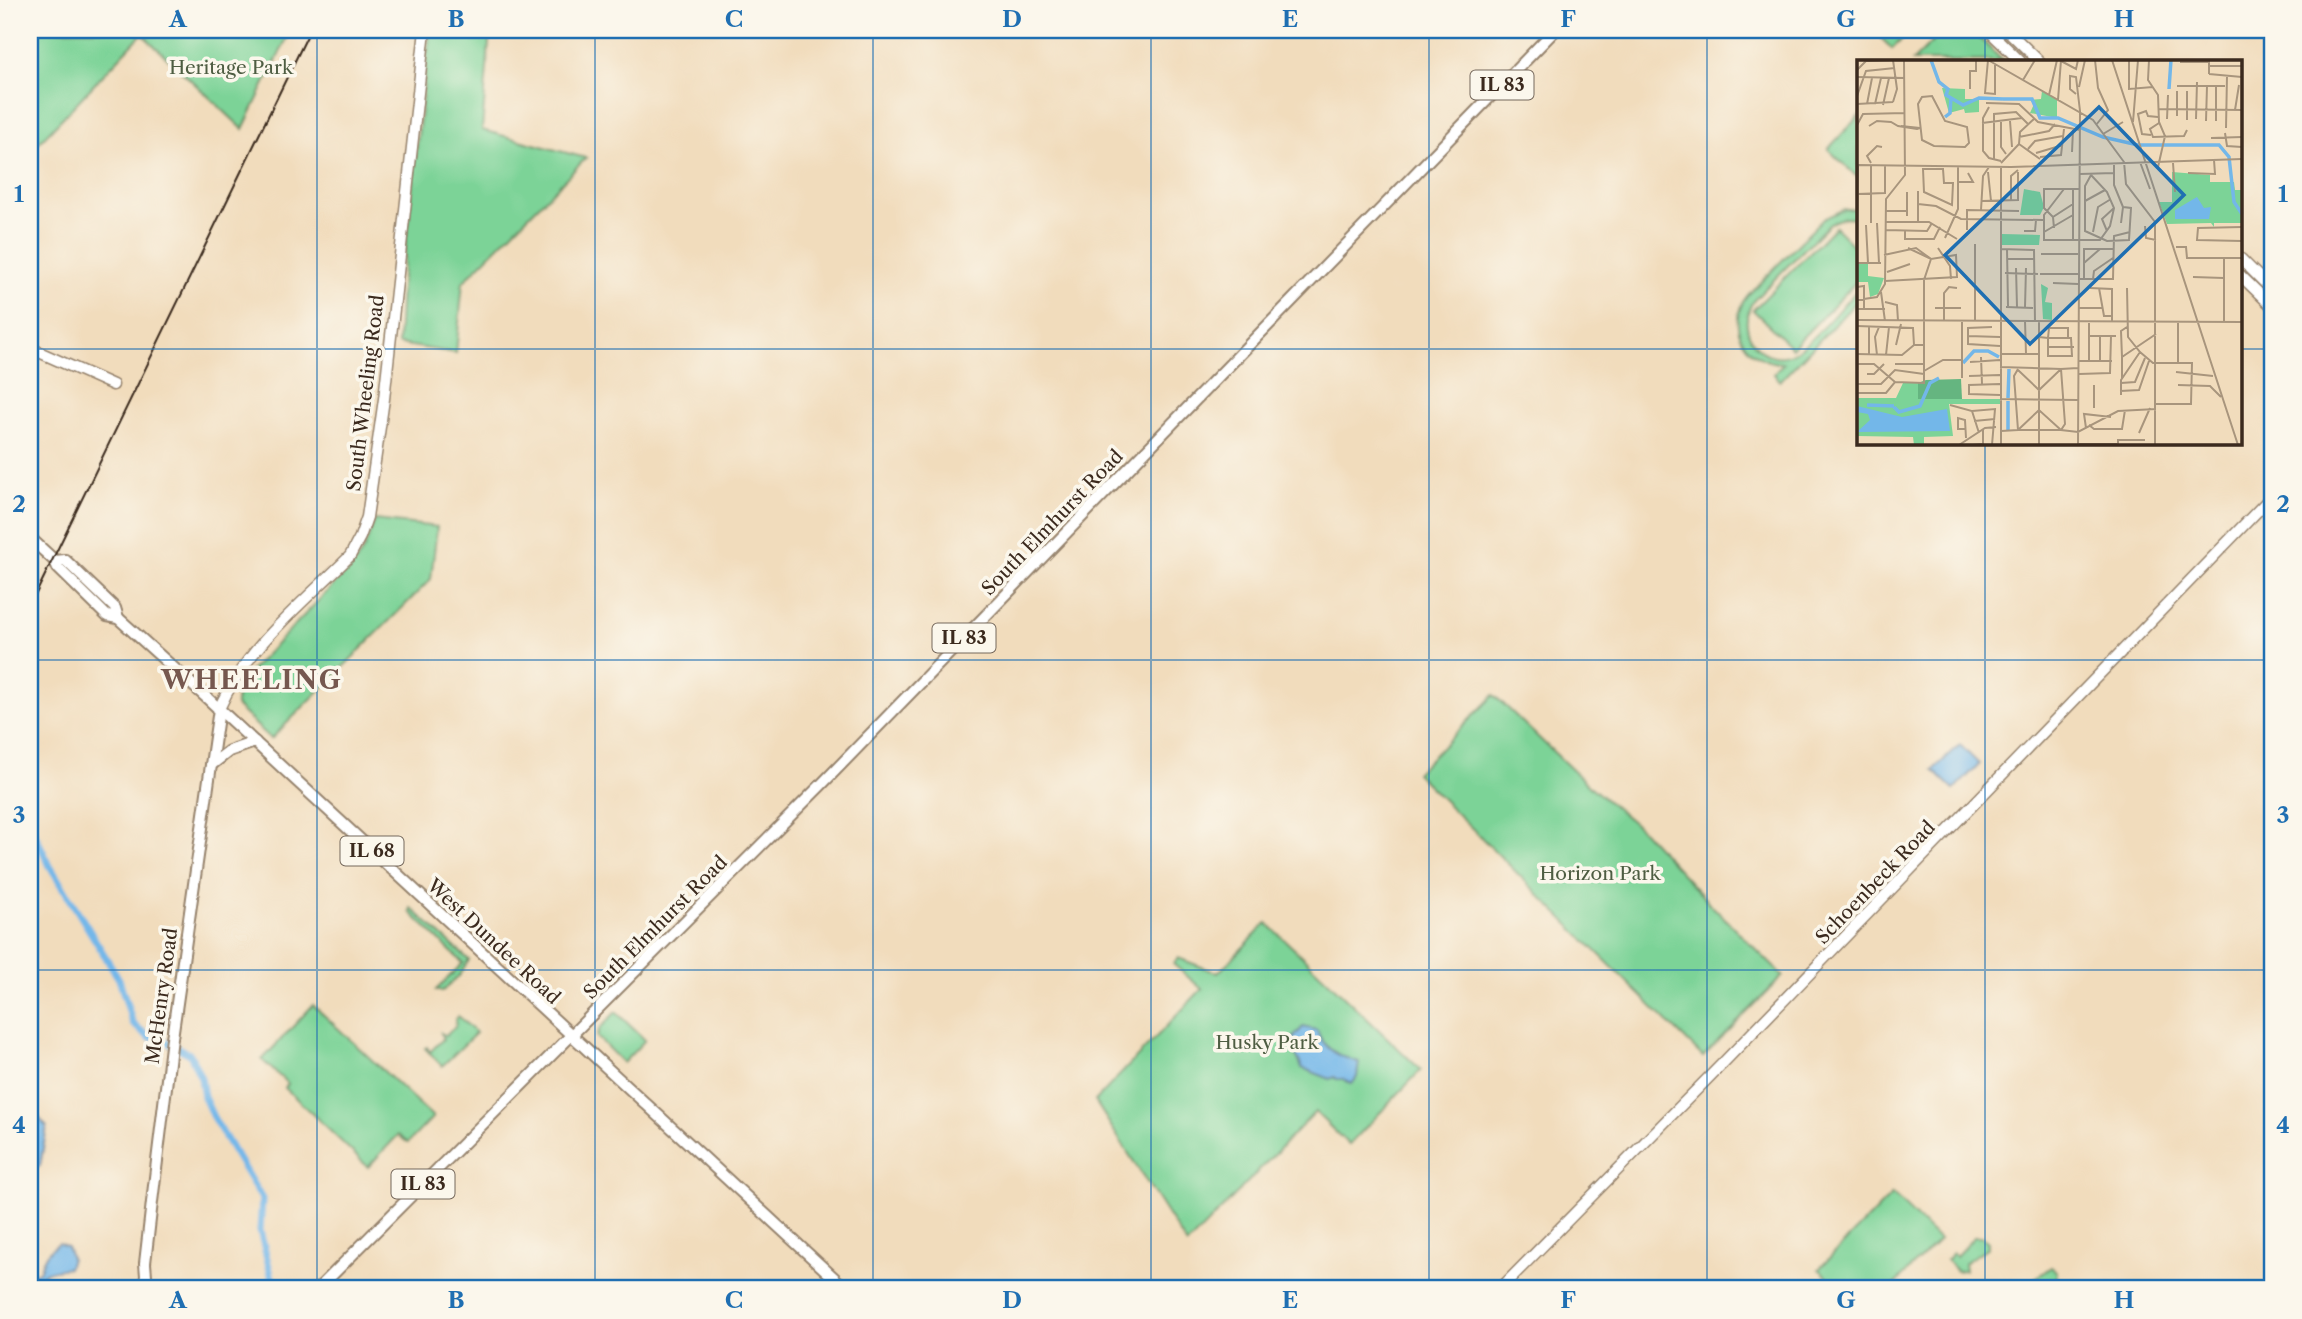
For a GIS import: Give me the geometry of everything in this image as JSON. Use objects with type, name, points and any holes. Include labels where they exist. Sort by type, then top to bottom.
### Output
[{"type":"main road","name":"South Wheeling Road","points":[[219,709],[229,686],[256,649],[350,556],[367,517],[384,399],[425,30]]},
{"type":"main road","name":"South Elmhurst Road","points":[[571,1036],[821,785],[1555,30]]},
{"type":"main road","points":[[1987,30],[2019,60]]},
{"type":"main road","points":[[2007,30],[2038,60]]},
{"type":"main road","points":[[2242,260],[2272,290]]},
{"type":"main road","points":[[2242,277],[2272,306]]},
{"type":"main road","points":[[30,348],[113,385]]},
{"type":"main road","name":"Schoenbeck Road","points":[[1500,1289],[2272,496]]},
{"type":"main road","name":"West Dundee Road","points":[[30,538],[107,616],[118,618],[219,709],[846,1289]]},
{"type":"main road","name":"McHenry Road","points":[[147,1289],[145,1263],[172,1038],[219,709]]},
{"type":"main road","points":[[211,765],[229,751],[255,742]]},
{"type":"main road","name":"IL 83","points":[[318,1289],[571,1036]]},
{"type":"green space","name":"Heritage Park","points":[[30,30],[291,30],[243,129],[142,34],[30,152]]},
{"type":"green space","points":[[430,30],[490,30],[482,130],[586,158],[463,282],[456,353],[398,344],[401,285]]},
{"type":"green space","points":[[1873,30],[1912,30],[1892,49]]},
{"type":"green space","points":[[1944,30],[1971,30],[2002,60],[1914,60]]},
{"type":"green space","points":[[1857,118],[1857,177],[1828,149]]},
{"type":"green space","points":[[1844,209],[1857,209],[1857,218],[1845,217],[1830,223],[1754,300],[1748,312],[1749,335],[1763,352],[1773,356],[1785,356],[1797,351],[1812,339],[1857,290],[1857,301],[1780,381],[1774,374],[1783,363],[1759,357],[1750,349],[1739,330],[1738,318],[1748,295],[1823,219]]},
{"type":"green space","points":[[1835,227],[1857,249],[1857,281],[1792,348],[1753,310]]},
{"type":"green space","points":[[375,520],[437,527],[431,579],[271,739],[236,706],[241,685],[248,673],[356,562]]},
{"type":"green space","name":"Horizon Park","points":[[1494,695],[1586,783],[1642,830],[1709,903],[1783,976],[1703,1057],[1416,773]]},
{"type":"green space","points":[[411,908],[469,960],[459,976],[443,991],[436,990],[463,963],[410,912]]},
{"type":"green space","name":"Husky Park","points":[[1267,923],[1421,1070],[1349,1145],[1315,1112],[1187,1245],[1095,1101],[1202,989],[1173,964],[1178,958],[1218,973]]},
{"type":"green space","points":[[313,1005],[433,1117],[408,1143],[398,1135],[368,1167],[285,1088],[288,1084],[262,1060]]},
{"type":"green space","points":[[616,1012],[645,1040],[623,1063],[597,1037],[600,1028]]},
{"type":"green space","points":[[458,1016],[476,1033],[442,1066],[425,1048],[430,1052],[443,1039],[441,1033],[446,1036],[456,1025],[455,1019]]},
{"type":"green space","points":[[1892,1194],[1939,1240],[1890,1289],[1841,1289],[1819,1269]]},
{"type":"green space","points":[[1974,1237],[1982,1237],[1988,1242],[1988,1247],[1964,1263],[1965,1270],[1957,1271],[1946,1260],[1953,1253],[1956,1256]]},
{"type":"green space","points":[[2051,1267],[2057,1272],[2056,1283],[2048,1289],[2029,1289],[2030,1282]]},
{"type":"water","points":[[1960,745],[1979,764],[1954,790],[1933,770]]},
{"type":"water","points":[[1303,1027],[1317,1030],[1333,1052],[1359,1062],[1357,1077],[1352,1084],[1302,1068],[1294,1050],[1294,1037]]},
{"type":"water","points":[[30,1116],[38,1117],[47,1127],[40,1166],[33,1171],[34,1161],[30,1146]]},
{"type":"water","points":[[59,1243],[67,1247],[71,1258],[68,1268],[47,1272],[34,1287],[30,1287],[30,1275],[39,1272],[46,1255]]},
{"type":"waterway","points":[[30,824],[50,866],[119,979],[133,1024],[149,1037],[163,1040],[190,1054],[201,1078],[204,1097],[213,1117],[262,1199],[260,1231],[273,1282],[279,1289]]},
{"type":"railway","points":[[30,606],[310,30]]},
{"type":"district","name":"WHEELING","points":[[252,680]]}]
